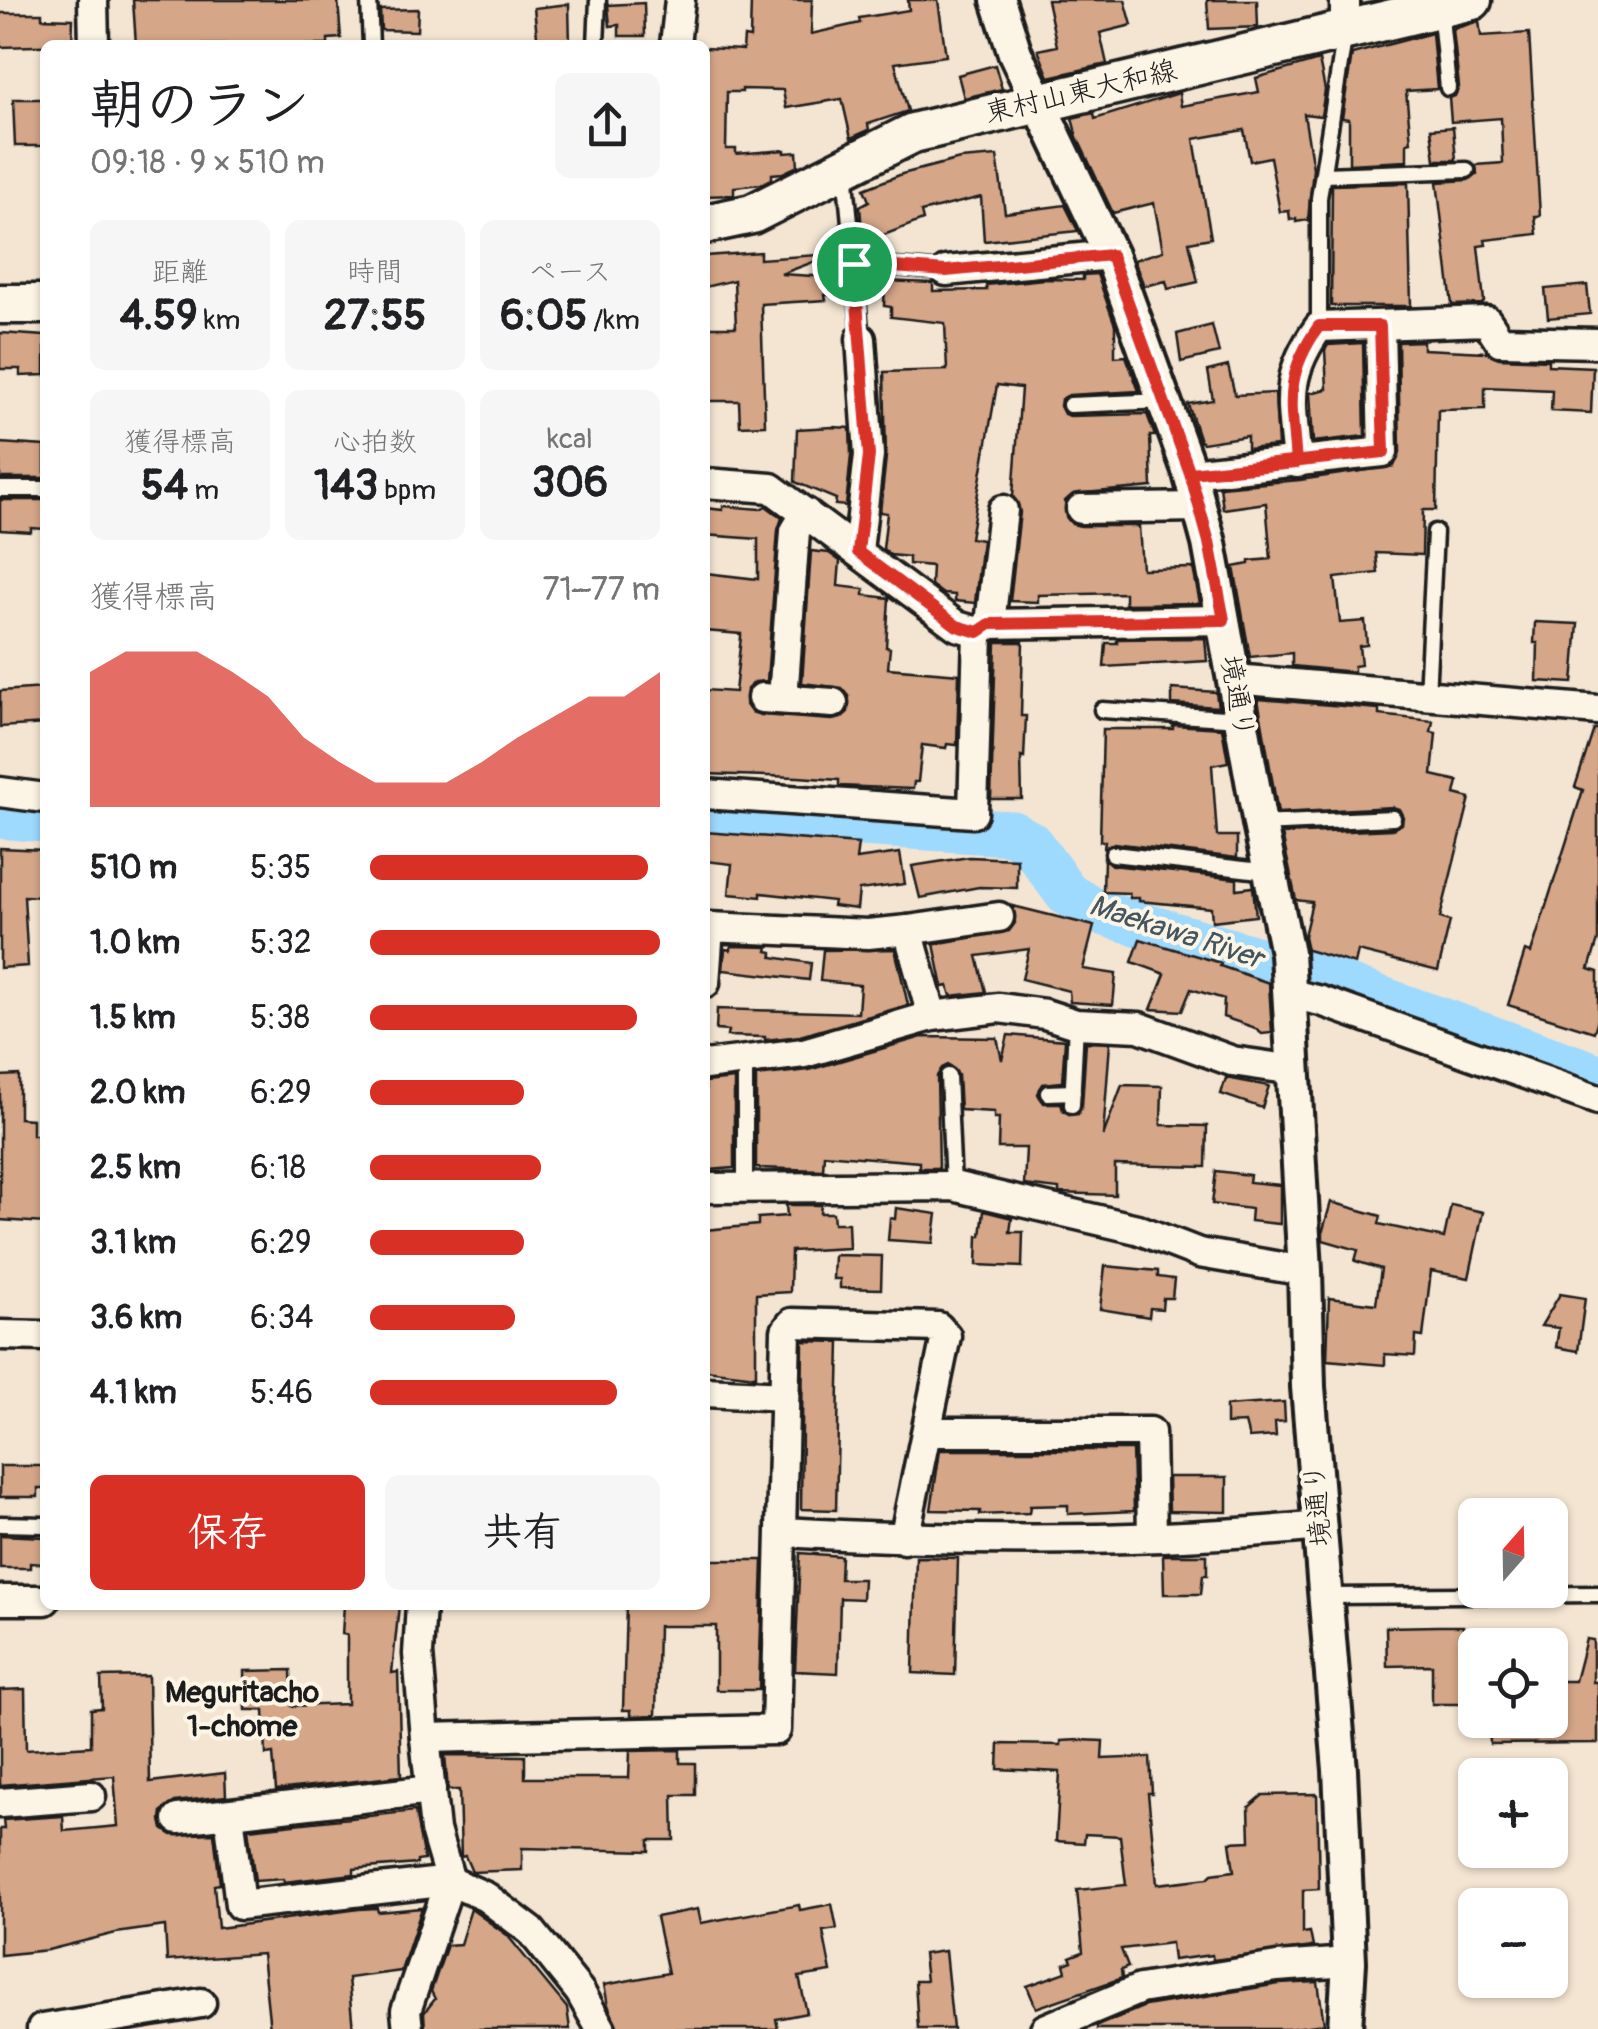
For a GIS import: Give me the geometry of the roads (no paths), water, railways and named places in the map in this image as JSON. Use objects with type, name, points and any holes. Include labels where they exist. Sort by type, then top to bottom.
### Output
[{"type":"main road","name":"東村山東大和線","points":[[710,223],[752,214],[913,133],[1038,102],[1345,15],[1456,4]]},
{"type":"main road","points":[[0,304],[40,304]]},
{"type":"street","points":[[93,0],[94,40]]},
{"type":"street","points":[[676,40],[680,0]]},
{"type":"street","name":"境通り","points":[[998,0],[1015,53],[1111,255],[1190,473],[1224,620],[1288,976],[1306,1271],[1308,1387],[1340,1770],[1349,1962],[1346,2029]]},
{"type":"street","points":[[946,271],[1111,255]]},
{"type":"street","points":[[1296,463],[1291,381],[1306,344],[1319,326],[1487,320],[1500,341],[1598,342]]},
{"type":"street","points":[[1190,473],[1384,452],[1380,326]]},
{"type":"street","points":[[858,552],[869,455],[860,339]]},
{"type":"street","points":[[710,483],[771,488],[957,626],[1224,620]]},
{"type":"street","points":[[1081,510],[1199,507]]},
{"type":"street","points":[[710,794],[973,813],[984,628],[1003,510]]},
{"type":"street","points":[[806,514],[795,532],[773,699],[833,703]]},
{"type":"street","points":[[1234,679],[1598,710]]},
{"type":"street","points":[[0,792],[40,797]]},
{"type":"street","points":[[710,927],[868,934],[999,917]]},
{"type":"street","points":[[908,930],[932,1016]]},
{"type":"street","points":[[1288,976],[1320,1000],[1598,1100]]},
{"type":"street","points":[[710,1064],[804,1053],[932,1016],[999,1008],[1045,1014],[1076,1024],[1140,1027],[1232,1061],[1294,1070]]},
{"type":"street","points":[[710,1188],[953,1186],[1137,1229],[1200,1253],[1306,1271]]},
{"type":"street","points":[[425,1738],[776,1730],[784,1532],[786,1331],[792,1323],[938,1327],[946,1336],[904,1539]]},
{"type":"street","points":[[0,1335],[40,1336]]},
{"type":"street","points":[[710,1392],[784,1396]]},
{"type":"street","points":[[926,1432],[1150,1432],[1152,1536]]},
{"type":"street","points":[[784,1532],[904,1539],[1220,1536],[1320,1526]]},
{"type":"street","points":[[0,1600],[40,1600]]},
{"type":"street","points":[[408,2029],[406,2011],[450,1882],[436,1830],[425,1738],[418,1654],[421,1610]]},
{"type":"street","points":[[178,1820],[431,1790]]},
{"type":"street","points":[[0,1802],[90,1796]]},
{"type":"street","points":[[229,1814],[240,1906],[450,1882],[486,1896],[532,1931],[580,1992],[601,2029]]},
{"type":"street","points":[[1044,2029],[1140,1989],[1278,1967],[1349,1962]]},
{"type":"street","points":[[42,2029],[201,2003]]},
{"type":"lane","points":[[369,0],[372,40]]},
{"type":"lane","points":[[596,40],[598,0]]},
{"type":"lane","points":[[1448,88],[1456,4]]},
{"type":"lane","points":[[1319,326],[1319,198],[1345,15]]},
{"type":"lane","points":[[845,166],[860,339]]},
{"type":"lane","points":[[1324,175],[1467,170]]},
{"type":"lane","points":[[854,264],[946,271]]},
{"type":"lane","points":[[1070,406],[1166,401]]},
{"type":"lane","points":[[0,489],[40,489]]},
{"type":"lane","points":[[1426,696],[1434,532]]},
{"type":"lane","points":[[1102,710],[1240,718]]},
{"type":"lane","points":[[1260,824],[1393,818]]},
{"type":"lane","points":[[1112,854],[1269,872]]},
{"type":"lane","points":[[1048,1092],[1072,1098],[1076,1024]]},
{"type":"lane","points":[[745,1060],[745,1188]]},
{"type":"lane","points":[[948,1076],[953,1186]]},
{"type":"lane","points":[[0,1524],[40,1524]]},
{"type":"lane","points":[[1326,1596],[1598,1594]]},
{"type":"waterway","name":"Maekawa River","points":[[710,815],[1012,833],[1030,843],[1067,894],[1095,911],[1323,978],[1598,1076]]},
{"type":"waterway","name":"Maekawa River","points":[[0,816],[40,820]]},
{"type":"district","name":"Meguritacho 1-chome","points":[[242,1709]]}]
